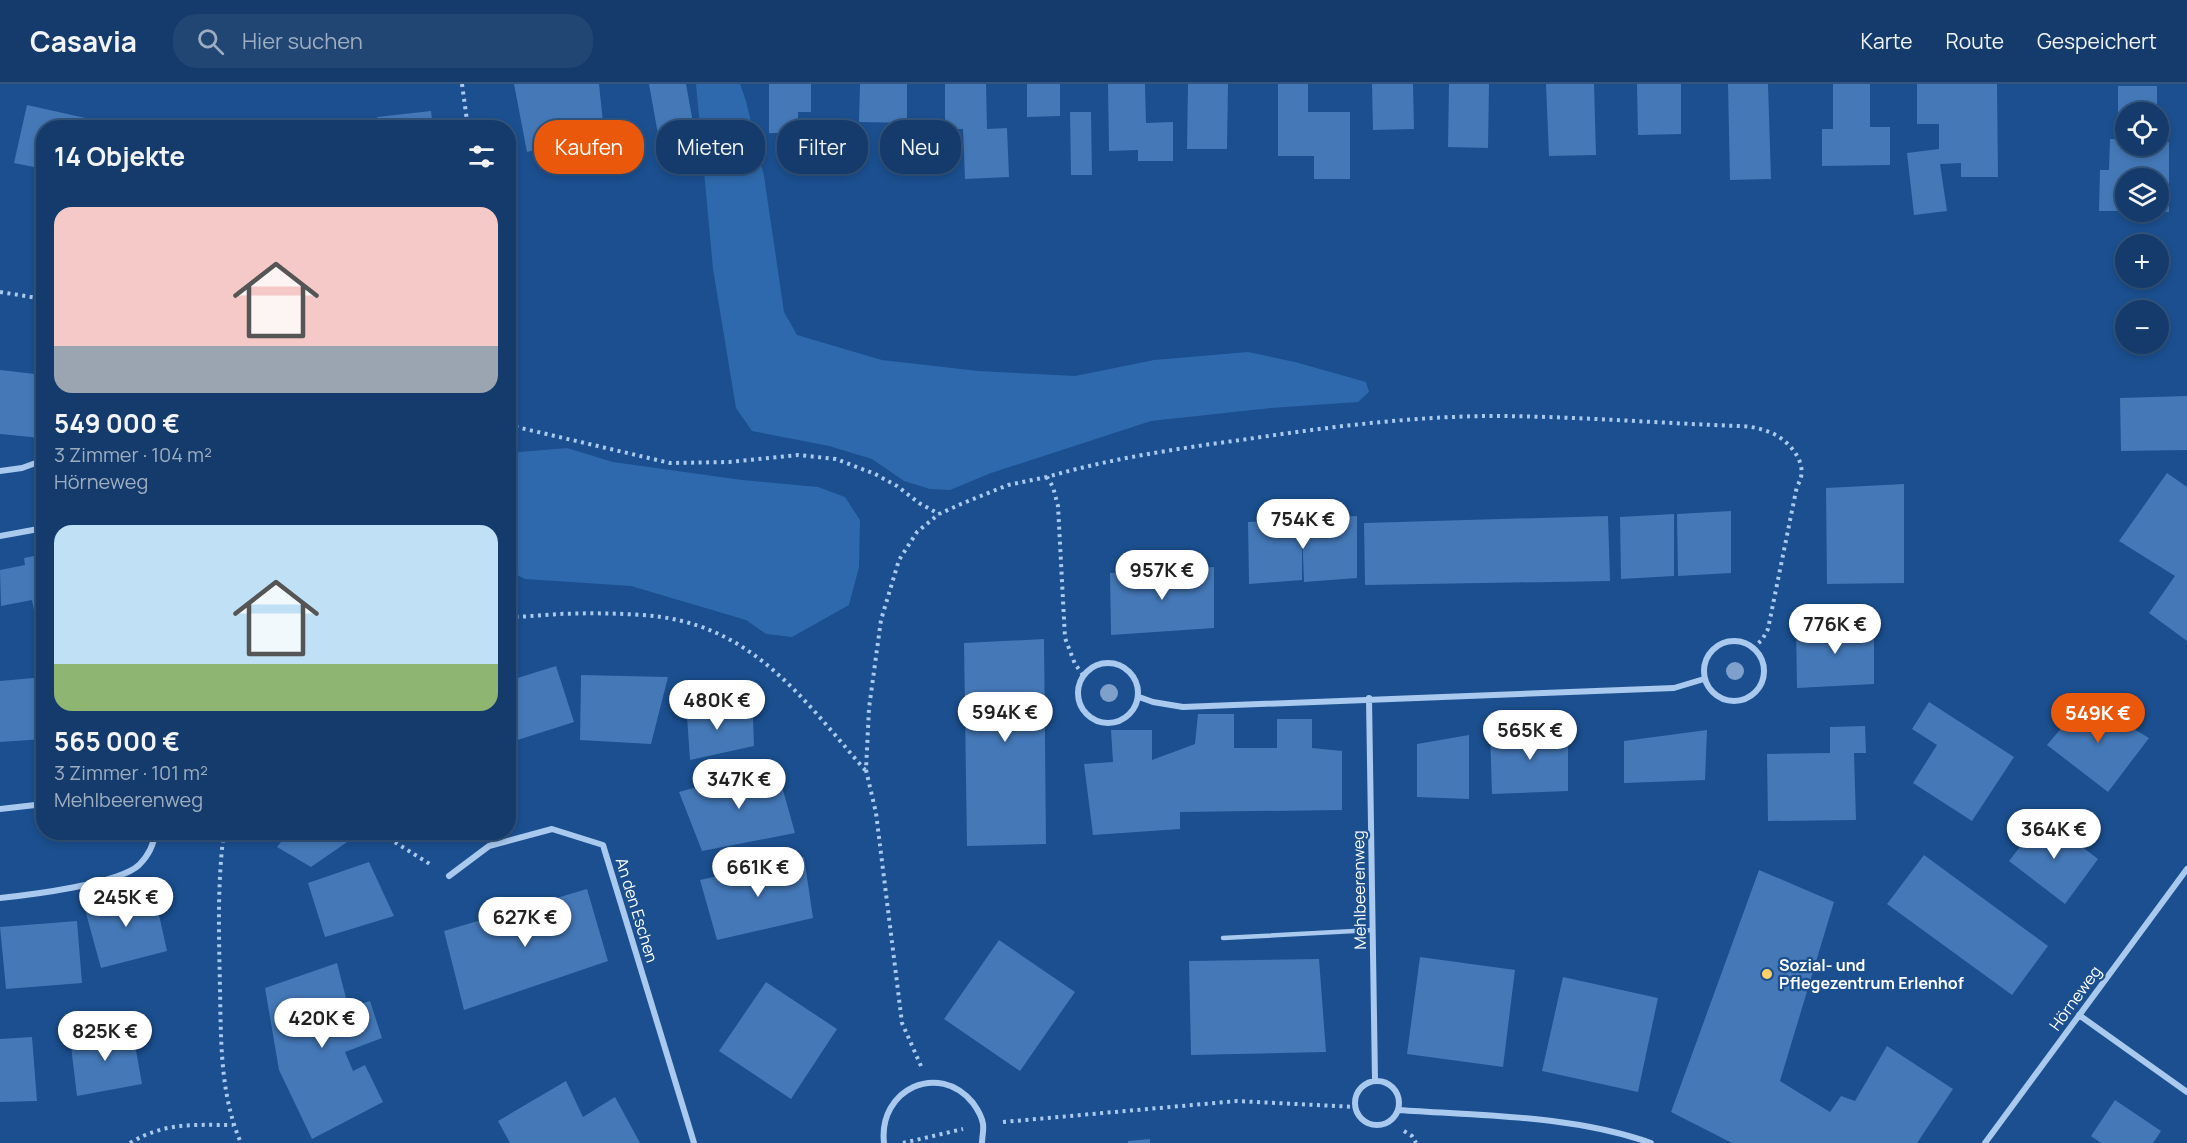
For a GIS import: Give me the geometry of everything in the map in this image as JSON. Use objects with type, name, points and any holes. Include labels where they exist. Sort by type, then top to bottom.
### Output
[{"type":"street","points":[[0,471],[22,468],[36,463]]},
{"type":"street","points":[[0,536],[36,529]]},
{"type":"street","points":[[1734,640],[1754,647],[1761,655],[1764,676],[1760,686],[1753,694],[1744,700],[1723,700],[1708,688],[1704,679],[1705,660],[1716,645],[1734,640]]},
{"type":"street","points":[[1098,664],[1118,664],[1128,669],[1135,677],[1138,687],[1139,697],[1136,708],[1120,722],[1109,724],[1099,722],[1083,711],[1079,703],[1079,684],[1083,675],[1098,664]]},
{"type":"street","points":[[1139,697],[1169,706],[1183,707],[1369,698],[1674,688],[1704,679]]},
{"type":"street","name":"Mehlbeerenweg","points":[[1369,698],[1376,1080]]},
{"type":"street","points":[[0,809],[36,805]]},
{"type":"street","name":"An den Eschen","points":[[516,839],[552,829],[603,845],[694,1143]]},
{"type":"street","points":[[0,898],[61,889],[130,871],[139,865],[154,840]]},
{"type":"street","name":"An den Eschen","points":[[449,876],[489,846],[511,840]]},
{"type":"street","name":"Hörneweg","points":[[1985,1143],[2187,869]]},
{"type":"street","points":[[2079,1015],[2187,1092]]},
{"type":"street","points":[[1376,1080],[1384,1082],[1396,1091],[1400,1102],[1399,1110],[1391,1121],[1376,1126],[1363,1121],[1355,1107],[1356,1094],[1360,1088],[1376,1080]]},
{"type":"street","points":[[884,1143],[883,1130],[888,1111],[894,1100],[907,1090],[928,1083],[950,1085],[966,1095],[979,1111],[983,1124],[982,1143]]},
{"type":"street","points":[[1399,1110],[1560,1122],[1630,1136],[1651,1143]]},
{"type":"lane","points":[[1223,938],[1373,930]]},
{"type":"path","points":[[462,84],[467,120]]},
{"type":"path","points":[[0,292],[36,298]]},
{"type":"path","points":[[928,1083],[902,1023],[876,813],[866,770],[869,708],[885,603],[899,560],[907,545],[916,532],[939,514],[1008,485],[1080,468],[1221,442],[1320,428],[1430,418],[1489,416],[1749,426],[1777,436],[1785,442],[1797,455],[1803,470],[1802,479],[1797,486],[1768,629],[1754,647]]},
{"type":"path","points":[[516,427],[670,463],[729,462],[798,455],[836,459],[875,474],[939,514]]},
{"type":"path","points":[[1047,477],[1058,506],[1065,638],[1075,664],[1083,675]]},
{"type":"path","points":[[516,617],[557,614],[643,615],[672,619],[717,633],[741,645],[785,679],[866,770]]},
{"type":"path","points":[[223,840],[220,878],[222,1059],[233,1125],[241,1143]]},
{"type":"path","points":[[394,840],[449,876]]},
{"type":"path","points":[[902,1143],[983,1124],[1237,1101],[1355,1107]]},
{"type":"path","points":[[129,1143],[147,1133],[166,1127],[201,1124],[233,1125]]},
{"type":"shaded area","points":[[696,84],[740,84],[751,120],[699,120]]},
{"type":"shaded area","points":[[704,174],[764,174],[784,312],[797,335],[882,360],[978,371],[1075,376],[1154,360],[1248,352],[1295,362],[1366,382],[1369,392],[1358,402],[1271,408],[1151,421],[991,473],[950,490],[930,489],[904,481],[872,459],[829,446],[752,431],[736,408],[713,269]]},
{"type":"shaded area","points":[[567,448],[613,462],[742,480],[818,487],[845,497],[860,520],[859,567],[849,605],[792,637],[766,634],[746,620],[631,586],[525,579],[516,574],[516,452]]},
{"type":"building","points":[[514,84],[599,84],[603,120],[534,120],[534,150],[527,152]]},
{"type":"building","points":[[649,84],[686,84],[692,120],[656,120],[656,123]]},
{"type":"building","points":[[769,84],[811,84],[811,112],[798,112],[798,120],[777,120],[777,133],[769,133]]},
{"type":"building","points":[[860,84],[907,84],[907,120],[880,120],[880,122],[859,120]]},
{"type":"building","points":[[945,84],[986,84],[987,129],[1007,128],[1009,177],[965,179],[961,120],[945,120]]},
{"type":"building","points":[[1027,84],[1060,84],[1060,116],[1027,117]]},
{"type":"building","points":[[1108,84],[1145,84],[1146,123],[1173,122],[1173,161],[1138,161],[1138,150],[1109,151]]},
{"type":"building","points":[[1188,84],[1228,84],[1227,149],[1187,149]]},
{"type":"building","points":[[1278,84],[1308,84],[1308,112],[1350,112],[1350,179],[1314,179],[1314,156],[1278,156]]},
{"type":"building","points":[[1372,84],[1413,84],[1414,129],[1373,130]]},
{"type":"building","points":[[1449,84],[1489,84],[1488,148],[1448,147]]},
{"type":"building","points":[[1546,84],[1594,84],[1596,155],[1549,156]]},
{"type":"building","points":[[1637,84],[1681,84],[1681,134],[1638,135]]},
{"type":"building","points":[[1728,84],[1768,84],[1771,179],[1730,180]]},
{"type":"building","points":[[1833,84],[1870,84],[1870,127],[1890,127],[1890,165],[1822,166],[1822,129],[1833,129]]},
{"type":"building","points":[[1917,84],[1997,84],[1998,177],[1961,177],[1961,163],[1940,164],[1947,211],[1914,215],[1907,153],[1939,149],[1939,124],[1917,124]]},
{"type":"building","points":[[2118,86],[2157,86],[2157,102],[2118,102]]},
{"type":"building","points":[[27,105],[90,119],[36,120],[36,167],[14,163]]},
{"type":"building","points":[[431,111],[432,120],[377,120],[377,117]]},
{"type":"building","points":[[1070,112],[1091,112],[1092,175],[1071,175]]},
{"type":"building","points":[[2110,139],[2115,139],[2115,156],[2169,156],[2169,168],[2115,168],[2115,211],[2099,211],[2100,170],[2109,170]]},
{"type":"building","points":[[0,370],[36,374],[36,438],[0,434]]},
{"type":"building","points":[[2187,396],[2187,450],[2121,451],[2120,398]]},
{"type":"building","points":[[2167,473],[2187,487],[2187,641],[2149,613],[2175,576],[2119,541]]},
{"type":"building","points":[[1904,484],[1904,583],[1827,584],[1826,488]]},
{"type":"building","points":[[1731,511],[1731,573],[1678,576],[1677,514]]},
{"type":"building","points":[[1674,514],[1674,576],[1621,579],[1620,517]]},
{"type":"building","points":[[1357,516],[1357,578],[1304,582],[1302,528],[1302,580],[1249,584],[1248,522]]},
{"type":"building","points":[[1608,516],[1610,581],[1365,585],[1364,523]]},
{"type":"building","points":[[36,556],[35,615],[32,600],[1,606],[0,570],[25,565],[24,558]]},
{"type":"building","points":[[1214,567],[1214,628],[1111,635],[1110,573]]},
{"type":"building","points":[[1874,622],[1874,684],[1797,688],[1796,626]]},
{"type":"building","points":[[1044,639],[1046,844],[967,846],[964,643]]},
{"type":"building","points":[[556,666],[574,722],[516,740],[516,678]]},
{"type":"building","points":[[581,675],[668,677],[651,744],[580,740]]},
{"type":"building","points":[[36,678],[36,740],[0,742],[0,681]]},
{"type":"building","points":[[2085,700],[2149,738],[2108,792],[2047,745]]},
{"type":"building","points":[[686,702],[753,718],[754,746],[690,760]]},
{"type":"building","points":[[1929,702],[2014,757],[1972,821],[1913,783],[1937,745],[1912,729]]},
{"type":"building","points":[[1198,714],[1234,714],[1234,748],[1277,748],[1277,719],[1312,719],[1312,748],[1342,751],[1342,810],[1180,812],[1180,829],[1093,835],[1084,764],[1113,762],[1111,730],[1152,730],[1152,760],[1195,744]]},
{"type":"building","points":[[1865,726],[1866,753],[1854,753],[1856,820],[1768,821],[1767,754],[1830,753],[1830,727]]},
{"type":"building","points":[[1568,728],[1568,791],[1492,794],[1490,732]]},
{"type":"building","points":[[1707,730],[1705,780],[1624,783],[1624,741]]},
{"type":"building","points":[[1469,735],[1469,799],[1417,797],[1417,744]]},
{"type":"building","points":[[776,765],[795,833],[702,851],[679,792]]},
{"type":"building","points":[[2043,817],[2098,859],[2065,904],[2009,861]]},
{"type":"building","points":[[283,840],[350,840],[311,867],[277,847]]},
{"type":"building","points":[[1924,855],[2048,946],[2012,995],[1887,904]]},
{"type":"building","points":[[804,857],[813,918],[717,940],[700,880]]},
{"type":"building","points":[[369,862],[394,916],[325,937],[308,883]]},
{"type":"building","name":"Sozial- und Pflegezentrum Erlenhof","points":[[1759,870],[1834,902],[1780,1081],[1830,1112],[1841,1096],[1855,1101],[1887,1046],[1953,1089],[1917,1143],[1732,1143],[1671,1112]]},
{"type":"building","points":[[153,888],[167,951],[101,968],[84,906]]},
{"type":"building","points":[[587,889],[608,961],[464,1010],[444,931]]},
{"type":"building","points":[[77,921],[82,983],[6,989],[0,927]]},
{"type":"building","points":[[999,940],[1075,992],[1020,1071],[944,1019]]},
{"type":"building","points":[[1420,957],[1515,970],[1503,1067],[1407,1054]]},
{"type":"building","points":[[1319,959],[1326,1052],[1191,1055],[1189,961]]},
{"type":"building","points":[[337,963],[346,998],[332,1002],[336,1012],[370,1001],[382,1038],[345,1052],[353,1071],[365,1065],[383,1102],[312,1139],[279,1070],[265,988]]},
{"type":"building","points":[[1563,977],[1658,998],[1638,1092],[1542,1071]]},
{"type":"building","points":[[766,982],[837,1029],[791,1099],[719,1051]]},
{"type":"building","points":[[132,1028],[142,1084],[77,1096],[70,1038]]},
{"type":"building","points":[[32,1037],[37,1101],[0,1102],[0,1039]]},
{"type":"building","points":[[566,1081],[583,1117],[615,1097],[640,1143],[510,1143],[498,1121]]},
{"type":"building","points":[[2115,1100],[2161,1131],[2153,1143],[2101,1143],[2091,1136]]},
{"type":"building","points":[[1150,1139],[1150,1143],[1128,1143],[1128,1141]]},
{"type":"place","name":"Sozial- und Pflegezentrum Erlenhof","points":[[1767,974]]}]
